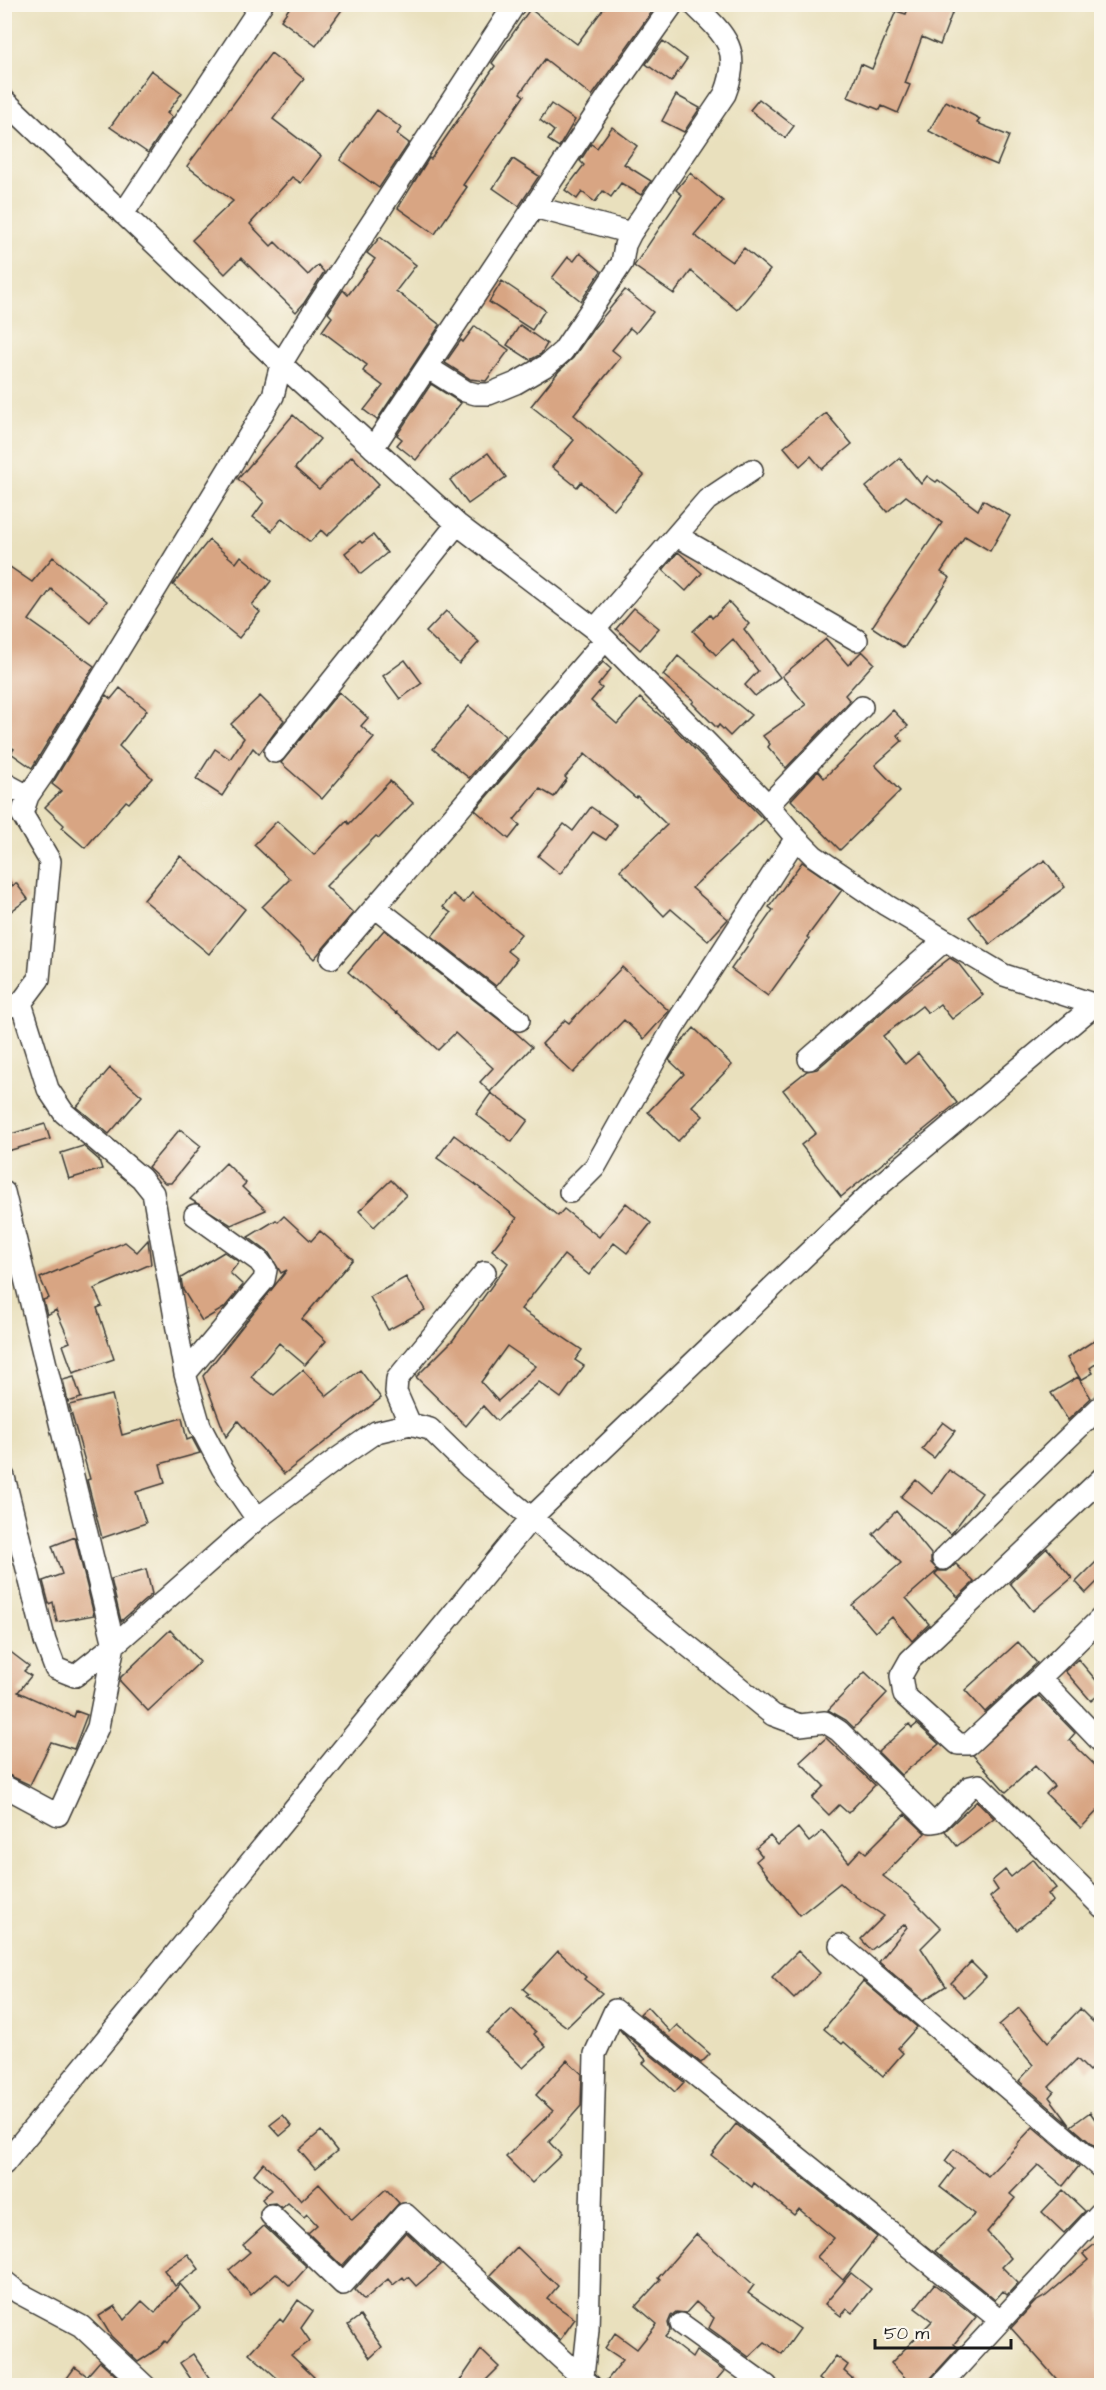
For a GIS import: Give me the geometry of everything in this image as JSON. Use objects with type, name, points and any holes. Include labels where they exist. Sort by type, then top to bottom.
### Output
[{"type":"street","points":[[123,213],[262,4]]},
{"type":"street","points":[[257,1519],[222,1467],[200,1426],[185,1374],[153,1193],[141,1178],[64,1113],[48,1089],[13,1005],[39,979],[50,861],[22,814],[28,796],[273,396],[281,364],[514,4]]},
{"type":"street","points":[[374,448],[608,96],[673,4]]},
{"type":"street","points":[[427,367],[465,391],[489,394],[516,383],[547,365],[563,351],[622,263],[625,245],[631,234],[725,94],[732,77],[734,65],[731,49],[716,26],[693,4]]},
{"type":"street","points":[[4,100],[281,364],[457,524],[600,635],[768,805],[814,856],[944,941],[1004,975],[1099,1006]]},
{"type":"street","points":[[534,207],[631,234]]},
{"type":"street","points":[[331,958],[375,908],[600,635],[707,500],[752,470]]},
{"type":"street","points":[[274,753],[457,524]]},
{"type":"street","points":[[677,536],[857,640]]},
{"type":"street","points":[[768,805],[862,707]]},
{"type":"street","points":[[4,783],[28,796]]},
{"type":"street","points":[[570,1192],[594,1167],[673,1028],[796,838]]},
{"type":"street","points":[[375,908],[519,1020]]},
{"type":"street","points":[[809,1059],[944,941]]},
{"type":"street","points":[[4,2164],[532,1517],[875,1189],[1099,1006]]},
{"type":"street","points":[[4,1192],[114,1645],[98,1727],[58,1815],[4,1786]]},
{"type":"street","points":[[185,1374],[264,1280],[266,1270],[259,1261],[195,1215]]},
{"type":"street","points":[[410,1424],[396,1392],[397,1379],[485,1272]]},
{"type":"street","points":[[943,1559],[1101,1406]]},
{"type":"street","points":[[4,1477],[45,1641],[55,1668],[75,1676],[114,1645],[257,1519],[333,1461],[376,1432],[410,1424],[430,1429],[469,1467],[773,1715],[800,1725],[825,1722],[839,1731],[931,1822],[938,1821],[970,1787],[979,1785],[1101,1907]]},
{"type":"street","points":[[1101,1478],[910,1660],[902,1676],[904,1695],[958,1744],[969,1744],[1101,1617]]},
{"type":"street","points":[[1040,1678],[1101,1743]]},
{"type":"street","points":[[840,1945],[1101,2169]]},
{"type":"street","points":[[585,2384],[595,2054],[615,2010],[1000,2320]]},
{"type":"street","points":[[940,2385],[1101,2211]]},
{"type":"street","points":[[271,2216],[343,2284],[405,2214],[585,2384]]},
{"type":"street","points":[[4,2281],[19,2293],[81,2326],[145,2385]]},
{"type":"street","points":[[681,2324],[767,2385]]},
{"type":"building","points":[[292,4],[346,4],[316,46],[281,20]]},
{"type":"building","points":[[607,4],[640,4],[651,13],[592,96],[545,59],[520,93],[524,96],[463,185],[467,187],[435,234],[398,208],[429,158],[431,159],[495,66],[492,63],[530,9],[577,44]]},
{"type":"building","points":[[910,4],[944,4],[954,8],[940,45],[922,37],[905,83],[910,85],[898,113],[882,106],[880,110],[848,97],[861,64],[872,69],[896,11],[906,14]]},
{"type":"building","points":[[663,41],[687,59],[671,82],[646,64]]},
{"type":"building","points":[[271,53],[304,79],[273,119],[321,156],[301,183],[292,177],[250,224],[271,246],[275,242],[308,275],[318,265],[324,272],[296,312],[241,258],[225,274],[192,240],[233,201],[187,166]]},
{"type":"building","points":[[151,70],[182,93],[167,113],[172,117],[148,153],[110,127]]},
{"type":"building","points":[[676,95],[700,108],[684,132],[662,121]]},
{"type":"building","points":[[759,99],[794,126],[785,138],[750,110]]},
{"type":"building","points":[[946,101],[980,119],[977,123],[1009,136],[997,165],[929,131]]},
{"type":"building","points":[[551,104],[575,120],[559,147],[548,140],[554,131],[540,120]]},
{"type":"building","points":[[377,110],[401,128],[397,134],[409,143],[379,188],[340,160]]},
{"type":"building","points":[[612,127],[637,146],[624,164],[651,181],[641,195],[621,183],[611,197],[603,191],[595,202],[582,192],[577,199],[565,190],[584,165],[580,161],[591,144],[597,148]]},
{"type":"building","points":[[513,159],[539,176],[519,206],[493,188]]},
{"type":"building","points":[[690,173],[723,201],[694,235],[732,262],[744,248],[770,270],[737,310],[691,271],[674,294],[634,266],[682,195],[676,190]]},
{"type":"building","points":[[380,237],[416,265],[396,291],[440,325],[377,420],[364,410],[383,386],[363,371],[367,365],[322,331],[332,317],[328,313],[343,290],[348,295],[375,259],[367,253]]},
{"type":"building","points":[[580,253],[601,271],[581,301],[552,278],[568,257],[574,261]]},
{"type":"building","points":[[502,281],[545,310],[532,330],[489,302]]},
{"type":"building","points":[[625,290],[653,312],[636,333],[630,328],[612,350],[621,357],[574,415],[644,475],[614,510],[581,482],[577,487],[552,467],[574,440],[531,406],[559,371],[573,358]]},
{"type":"building","points":[[520,325],[547,344],[541,354],[530,360],[507,345]]},
{"type":"building","points":[[475,326],[509,350],[486,381],[470,379],[445,363],[461,340],[463,342]]},
{"type":"building","points":[[431,384],[461,403],[416,460],[397,445],[402,439],[397,435]]},
{"type":"building","points":[[826,413],[852,444],[822,469],[811,456],[800,466],[784,447]]},
{"type":"building","points":[[293,415],[320,439],[295,468],[319,489],[352,456],[379,484],[327,536],[321,530],[310,542],[282,518],[272,531],[253,517],[264,502],[238,479]]},
{"type":"building","points":[[488,453],[506,477],[468,504],[450,480]]},
{"type":"building","points":[[900,458],[921,484],[927,476],[936,482],[938,480],[978,510],[983,500],[1010,516],[990,551],[965,536],[941,572],[950,578],[904,648],[872,627],[942,523],[906,496],[887,512],[866,487]]},
{"type":"building","points":[[373,535],[387,553],[361,574],[345,553],[360,541],[362,543]]},
{"type":"building","points":[[209,540],[236,563],[241,556],[271,581],[252,605],[260,612],[239,638],[173,585]]},
{"type":"building","points":[[678,552],[702,573],[686,591],[663,570]]},
{"type":"building","points":[[53,557],[107,601],[90,622],[51,589],[29,620],[94,666],[32,768],[11,753],[14,749],[4,742],[4,563],[32,582]]},
{"type":"building","points":[[729,602],[749,624],[744,629],[780,677],[755,696],[745,685],[758,671],[733,639],[716,655],[693,631]]},
{"type":"building","points":[[634,608],[659,628],[640,650],[616,629]]},
{"type":"building","points":[[446,611],[479,642],[459,664],[426,632]]},
{"type":"building","points":[[826,639],[848,665],[862,651],[874,663],[845,695],[850,701],[786,768],[768,747],[770,744],[763,736],[806,705],[782,676]]},
{"type":"building","points":[[678,656],[751,715],[730,736],[719,725],[717,728],[692,703],[694,701],[663,675]]},
{"type":"building","points":[[405,660],[422,683],[400,699],[383,676]]},
{"type":"building","points":[[603,662],[611,669],[598,685],[602,688],[591,701],[617,724],[640,698],[672,726],[764,820],[692,888],[728,919],[708,941],[671,909],[664,916],[620,870],[667,825],[637,796],[636,798],[585,754],[565,777],[567,779],[554,797],[540,789],[514,820],[520,825],[509,839],[475,810]]},
{"type":"building","points":[[120,688],[147,710],[119,746],[152,778],[129,803],[126,801],[85,848],[62,828],[64,825],[45,807],[61,791],[52,784],[106,695],[111,699]]},
{"type":"building","points":[[339,692],[368,718],[361,726],[374,738],[322,799],[281,763]]},
{"type":"building","points":[[260,696],[284,720],[259,754],[253,748],[222,796],[196,779],[215,749],[230,759],[244,738],[231,724]]},
{"type":"building","points":[[469,706],[505,736],[469,778],[433,749]]},
{"type":"building","points":[[893,710],[908,726],[897,735],[902,741],[875,765],[900,791],[840,850],[791,800],[818,771],[824,778]]},
{"type":"building","points":[[390,781],[413,803],[379,838],[376,836],[326,886],[353,913],[314,959],[262,907],[290,879],[254,845],[277,821],[314,855],[347,821],[349,824]]},
{"type":"building","points":[[591,807],[617,825],[606,840],[593,832],[560,874],[538,856],[564,824],[573,831]]},
{"type":"building","points":[[180,856],[245,909],[209,954],[144,900]]},
{"type":"building","points":[[1045,860],[1065,887],[990,944],[969,917]]},
{"type":"building","points":[[802,862],[842,890],[768,996],[731,969],[773,910],[769,907]]},
{"type":"building","points":[[4,874],[13,886],[16,883],[28,899],[4,916]]},
{"type":"building","points":[[472,893],[521,934],[507,951],[517,959],[496,986],[432,936],[451,913],[443,907],[453,894],[464,903]]},
{"type":"building","points":[[384,930],[532,1047],[490,1092],[480,1082],[493,1068],[455,1033],[438,1050],[397,1012],[348,972]]},
{"type":"building","points":[[950,958],[958,963],[983,995],[952,1019],[940,1004],[928,1013],[922,1006],[883,1036],[905,1064],[918,1053],[957,1103],[841,1197],[801,1145],[816,1133],[783,1090],[807,1071],[817,1069],[904,993]]},
{"type":"building","points":[[622,967],[669,1011],[644,1039],[624,1020],[573,1073],[542,1044],[565,1020],[569,1023]]},
{"type":"building","points":[[694,1028],[732,1065],[692,1106],[703,1116],[678,1141],[648,1112],[684,1074],[669,1060]]},
{"type":"building","points":[[110,1068],[142,1096],[109,1134],[77,1107]]},
{"type":"building","points":[[491,1093],[528,1120],[512,1142],[476,1114]]},
{"type":"building","points":[[45,1124],[50,1139],[4,1152],[4,1136]]},
{"type":"building","points":[[180,1129],[201,1146],[171,1183],[165,1183],[148,1167]]},
{"type":"building","points":[[454,1135],[558,1216],[564,1209],[599,1237],[626,1203],[651,1223],[627,1253],[614,1243],[589,1275],[564,1255],[521,1309],[582,1350],[575,1360],[584,1366],[561,1398],[539,1382],[497,1421],[483,1406],[466,1426],[416,1377],[453,1340],[508,1263],[492,1250],[517,1218],[475,1184],[437,1158]],"holes":[[[507,1346],[536,1366],[498,1401],[481,1382]]]},
{"type":"building","points":[[83,1146],[99,1160],[102,1169],[69,1179],[61,1153]]},
{"type":"building","points":[[226,1163],[246,1183],[242,1187],[266,1210],[231,1225],[190,1199]]},
{"type":"building","points":[[391,1180],[406,1195],[374,1227],[359,1211]]},
{"type":"building","points":[[284,1216],[311,1241],[320,1231],[353,1259],[302,1319],[326,1341],[305,1365],[279,1343],[251,1377],[274,1395],[303,1370],[327,1396],[360,1370],[381,1398],[284,1474],[238,1421],[226,1437],[203,1376],[287,1270],[281,1273],[269,1253],[248,1237],[276,1220],[278,1222]]},
{"type":"building","points":[[148,1240],[151,1264],[94,1289],[102,1306],[97,1308],[114,1359],[73,1373],[63,1345],[70,1342],[56,1310],[47,1315],[43,1300],[49,1298],[40,1278],[125,1242],[137,1252]]},
{"type":"building","points":[[224,1252],[239,1262],[230,1273],[243,1285],[224,1308],[202,1321],[183,1290],[181,1278]]},
{"type":"building","points":[[406,1277],[425,1310],[388,1330],[370,1297]]},
{"type":"building","points":[[1101,1336],[1101,1360],[1090,1368],[1093,1373],[1081,1380],[1067,1358]]},
{"type":"building","points":[[74,1377],[81,1398],[68,1402],[63,1380]]},
{"type":"building","points":[[1078,1377],[1091,1398],[1068,1420],[1051,1393]]},
{"type":"building","points":[[112,1395],[122,1435],[182,1418],[187,1440],[192,1438],[200,1453],[160,1464],[165,1483],[136,1492],[146,1523],[102,1538],[87,1480],[90,1479],[69,1405]]},
{"type":"building","points":[[943,1422],[955,1431],[934,1458],[922,1449]]},
{"type":"building","points":[[949,1470],[982,1493],[951,1534],[901,1497],[916,1480],[932,1494]]},
{"type":"building","points":[[896,1511],[931,1554],[931,1563],[938,1570],[906,1598],[929,1624],[912,1641],[892,1617],[875,1632],[852,1605],[901,1563],[873,1534]]},
{"type":"building","points":[[75,1537],[94,1615],[57,1622],[53,1602],[49,1604],[43,1581],[62,1574],[52,1546]]},
{"type":"building","points":[[1047,1548],[1072,1578],[1033,1611],[1010,1583]]},
{"type":"building","points":[[1101,1557],[1101,1578],[1086,1593],[1076,1582]]},
{"type":"building","points":[[956,1564],[974,1582],[958,1597],[935,1574],[938,1571],[947,1571]]},
{"type":"building","points":[[146,1569],[152,1594],[121,1621],[111,1579]]},
{"type":"building","points":[[170,1630],[200,1662],[148,1711],[120,1681],[121,1677]]},
{"type":"building","points":[[1018,1642],[1037,1663],[985,1712],[965,1690]]},
{"type":"building","points":[[4,1647],[29,1666],[24,1671],[31,1676],[18,1692],[74,1717],[76,1711],[87,1715],[74,1749],[51,1742],[30,1785],[4,1773]]},
{"type":"building","points":[[1078,1659],[1101,1686],[1101,1693],[1091,1701],[1065,1671]]},
{"type":"building","points":[[865,1672],[887,1693],[854,1728],[846,1720],[828,1710]]},
{"type":"building","points":[[1039,1696],[1075,1733],[1069,1740],[1101,1771],[1101,1807],[1081,1828],[1046,1794],[1054,1786],[1035,1766],[1006,1792],[973,1755]]},
{"type":"building","points":[[909,1724],[912,1728],[917,1724],[939,1744],[901,1775],[878,1752]]},
{"type":"building","points":[[826,1738],[875,1785],[848,1813],[839,1805],[829,1815],[812,1798],[824,1786],[800,1762]]},
{"type":"building","points":[[977,1801],[994,1818],[957,1846],[945,1831]]},
{"type":"building","points":[[905,1814],[925,1833],[883,1876],[908,1895],[941,1928],[921,1948],[946,1986],[924,2000],[879,1962],[907,1927],[905,1924],[871,1950],[861,1939],[884,1916],[840,1883],[800,1915],[756,1861],[762,1856],[756,1848],[770,1836],[778,1845],[798,1828],[809,1842],[823,1831],[849,1862],[861,1849],[866,1853]]},
{"type":"building","points":[[1033,1859],[1056,1888],[1048,1894],[1053,1901],[1017,1930],[990,1897],[998,1890],[992,1881],[1005,1870],[1011,1877]]},
{"type":"building","points":[[558,1951],[586,1977],[584,1979],[602,1993],[567,2027],[526,1996],[529,1994],[523,1989]]},
{"type":"building","points":[[798,1951],[820,1973],[794,1999],[772,1977]]},
{"type":"building","points":[[971,1962],[986,1977],[965,1998],[951,1983]]},
{"type":"building","points":[[863,1981],[917,2027],[898,2048],[903,2053],[883,2076],[844,2042],[842,2044],[824,2029]]},
{"type":"building","points":[[647,2007],[670,2032],[677,2025],[710,2054],[701,2063],[640,2014]]},
{"type":"building","points":[[1019,2008],[1048,2042],[1080,2009],[1101,2030],[1101,2059],[1089,2071],[1077,2059],[1049,2087],[1054,2091],[1049,2097],[1070,2125],[1019,2081],[1033,2065],[999,2025]]},
{"type":"building","points":[[512,2009],[536,2032],[534,2034],[546,2047],[523,2068],[487,2033]]},
{"type":"building","points":[[620,2030],[684,2082],[675,2092],[643,2063],[646,2060]]},
{"type":"building","points":[[567,2060],[582,2074],[581,2106],[549,2142],[561,2155],[532,2183],[506,2157],[553,2111],[536,2095]]},
{"type":"building","points":[[1090,2112],[1101,2128],[1101,2152],[1071,2126]]},
{"type":"building","points":[[283,2115],[292,2126],[280,2136],[270,2125]]},
{"type":"building","points":[[736,2124],[877,2237],[843,2280],[817,2257],[834,2238],[799,2209],[794,2215],[754,2183],[752,2187],[711,2155]]},
{"type":"building","points":[[1033,2127],[1079,2166],[1063,2186],[1038,2165],[1010,2194],[1015,2198],[987,2232],[1011,2258],[1002,2267],[1018,2283],[1007,2295],[1003,2291],[995,2300],[935,2251],[975,2214],[940,2187],[954,2169],[945,2161],[954,2149],[988,2176]]},
{"type":"building","points":[[321,2131],[337,2151],[315,2169],[299,2150]]},
{"type":"building","points":[[263,2163],[284,2181],[301,2201],[319,2184],[352,2220],[386,2189],[399,2203],[342,2266],[308,2233],[317,2225],[307,2214],[304,2217],[288,2203],[282,2208],[275,2203],[266,2204],[262,2199],[272,2190],[254,2174]]},
{"type":"building","points":[[1063,2190],[1085,2211],[1064,2233],[1042,2212]]},
{"type":"building","points":[[264,2226],[307,2267],[290,2286],[276,2273],[251,2295],[229,2270],[250,2252],[243,2245]]},
{"type":"building","points":[[406,2232],[441,2265],[416,2286],[408,2277],[405,2280],[403,2277],[393,2285],[388,2279],[364,2300],[355,2290]]},
{"type":"building","points":[[696,2234],[754,2285],[748,2293],[800,2329],[782,2354],[765,2342],[749,2357],[709,2328],[714,2318],[696,2302],[686,2313],[676,2312],[671,2316],[668,2323],[670,2331],[665,2337],[692,2358],[696,2351],[724,2371],[712,2385],[603,2385],[623,2360],[605,2348],[615,2333],[637,2349],[657,2324],[636,2306]]},
{"type":"building","points":[[1101,2239],[1101,2385],[1062,2385],[1011,2328],[1035,2302],[1046,2296],[1088,2260],[1083,2254]]},
{"type":"building","points":[[517,2247],[558,2286],[547,2299],[575,2319],[560,2340],[490,2275]]},
{"type":"building","points":[[188,2254],[199,2269],[175,2286],[164,2270]]},
{"type":"building","points":[[851,2273],[871,2289],[852,2313],[847,2309],[841,2316],[825,2304]]},
{"type":"building","points":[[180,2284],[201,2309],[184,2322],[167,2343],[165,2341],[158,2349],[138,2362],[111,2336],[99,2316],[115,2306],[124,2320],[142,2301],[155,2313]]},
{"type":"building","points":[[934,2284],[976,2317],[954,2344],[958,2348],[930,2379],[923,2385],[912,2385],[891,2363],[932,2321],[915,2308]]},
{"type":"building","points":[[298,2300],[313,2311],[301,2328],[310,2341],[291,2355],[314,2377],[306,2385],[285,2385],[249,2353],[280,2319],[283,2322]]},
{"type":"building","points":[[360,2316],[382,2347],[370,2358],[348,2325]]},
{"type":"building","points":[[481,2350],[499,2367],[481,2385],[457,2385]]},
{"type":"building","points":[[193,2354],[210,2379],[201,2385],[195,2385],[180,2363]]},
{"type":"building","points":[[836,2356],[848,2365],[844,2371],[860,2385],[827,2385],[819,2379]]},
{"type":"building","points":[[100,2361],[126,2385],[99,2385],[87,2376]]},
{"type":"building","points":[[75,2367],[87,2376],[80,2385],[62,2385]]}]
